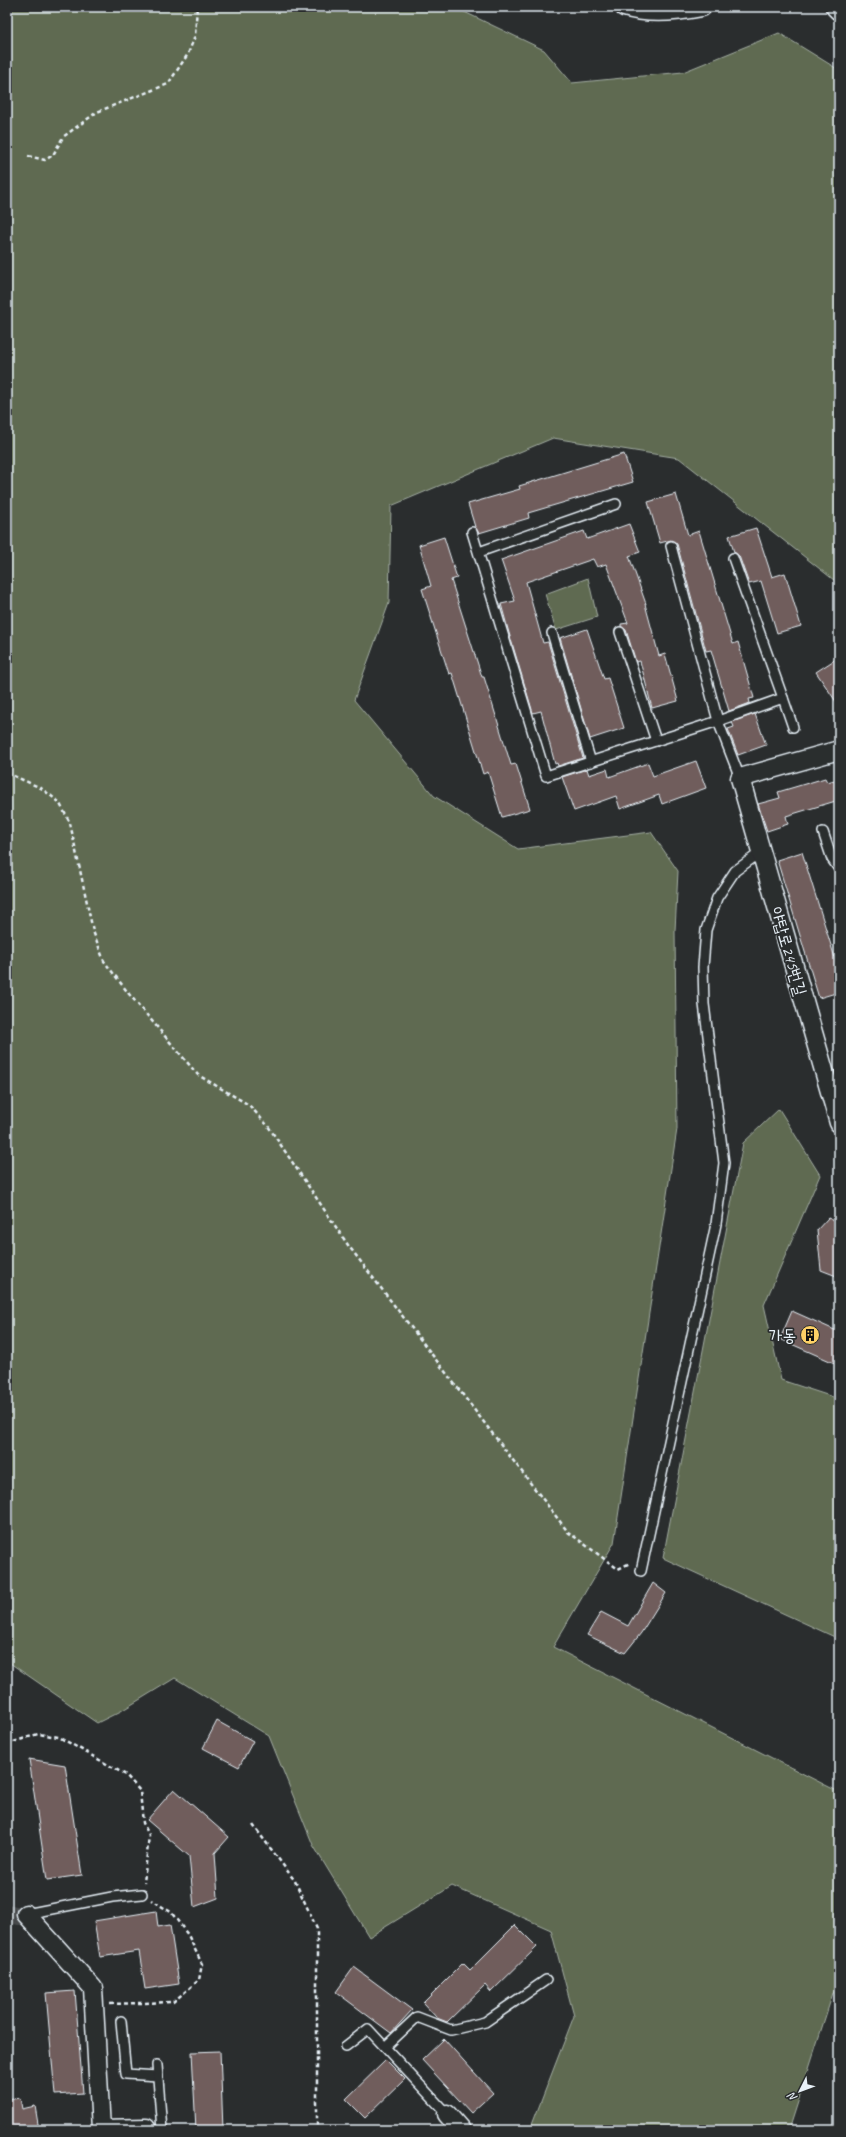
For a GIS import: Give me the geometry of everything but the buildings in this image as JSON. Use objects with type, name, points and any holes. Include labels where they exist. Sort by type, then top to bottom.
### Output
[{"type":"street","points":[[624,7],[639,12],[661,12],[702,7]]},
{"type":"street","points":[[834,7],[839,10]]},
{"type":"street","points":[[740,778],[839,750]]},
{"type":"street","name":"야탑로245번길","points":[[740,778],[839,1123]]},
{"type":"street","points":[[26,1914],[93,1988],[101,2129],[147,2130]]},
{"type":"street","points":[[447,2114],[461,2130]]},
{"type":"lane","points":[[478,552],[616,504]]},
{"type":"lane","points":[[472,532],[546,776],[718,721],[783,698]]},
{"type":"lane","points":[[671,546],[718,721],[740,778]]},
{"type":"lane","points":[[733,558],[793,727]]},
{"type":"lane","points":[[620,632],[656,741]]},
{"type":"lane","points":[[552,633],[591,762]]},
{"type":"lane","points":[[823,832],[832,859],[839,869]]},
{"type":"lane","points":[[642,1571],[714,1232],[722,1187],[724,1163],[704,1004],[703,967],[706,930],[717,898],[735,871],[761,852]]},
{"type":"lane","points":[[26,1914],[142,1894]]},
{"type":"lane","points":[[385,2048],[417,2017],[451,2030],[485,2022],[516,1999],[546,1980]]},
{"type":"lane","points":[[121,2022],[126,2074],[158,2076]]},
{"type":"lane","points":[[346,2046],[368,2029],[447,2114]]},
{"type":"lane","points":[[157,2065],[162,2130]]},
{"type":"path","points":[[28,156],[45,160],[53,155],[63,137],[97,112],[168,84],[188,54],[195,36],[197,7]]},
{"type":"path","points":[[7,773],[41,788],[59,802],[70,823],[92,931],[104,960],[129,994],[198,1075],[249,1105],[268,1126],[348,1245],[568,1532],[618,1568],[644,1557]]},
{"type":"path","points":[[7,1744],[38,1734],[59,1737],[126,1776],[140,1791],[143,1823],[149,1835],[142,1894],[171,1912],[188,1935],[202,1964],[199,1980],[173,2002],[94,2004]]},
{"type":"path","points":[[253,1825],[295,1881],[317,1930],[317,2130]]},
{"type":"green space","points":[[7,7],[454,7],[544,50],[572,83],[683,72],[779,33],[839,70],[839,584],[679,458],[553,438],[391,506],[389,603],[354,700],[434,796],[518,849],[651,832],[678,871],[675,931],[677,1129],[614,1543],[553,1647],[839,1792],[839,1991],[833,1993],[789,2130],[530,2130],[574,2016],[551,1930],[452,1886],[369,1937],[313,1845],[269,1736],[175,1678],[121,1711],[97,1723],[7,1661]]},
{"type":"green space","points":[[588,578],[597,617],[556,630],[545,594]]},
{"type":"green space","points":[[779,1109],[820,1175],[764,1305],[781,1380],[839,1399],[839,1639],[663,1558],[743,1143]]},
{"type":"tunnel","points":[[7,1913],[19,1916],[26,1914]]},
{"type":"place","name":"가동","points":[[810,1335]]}]
